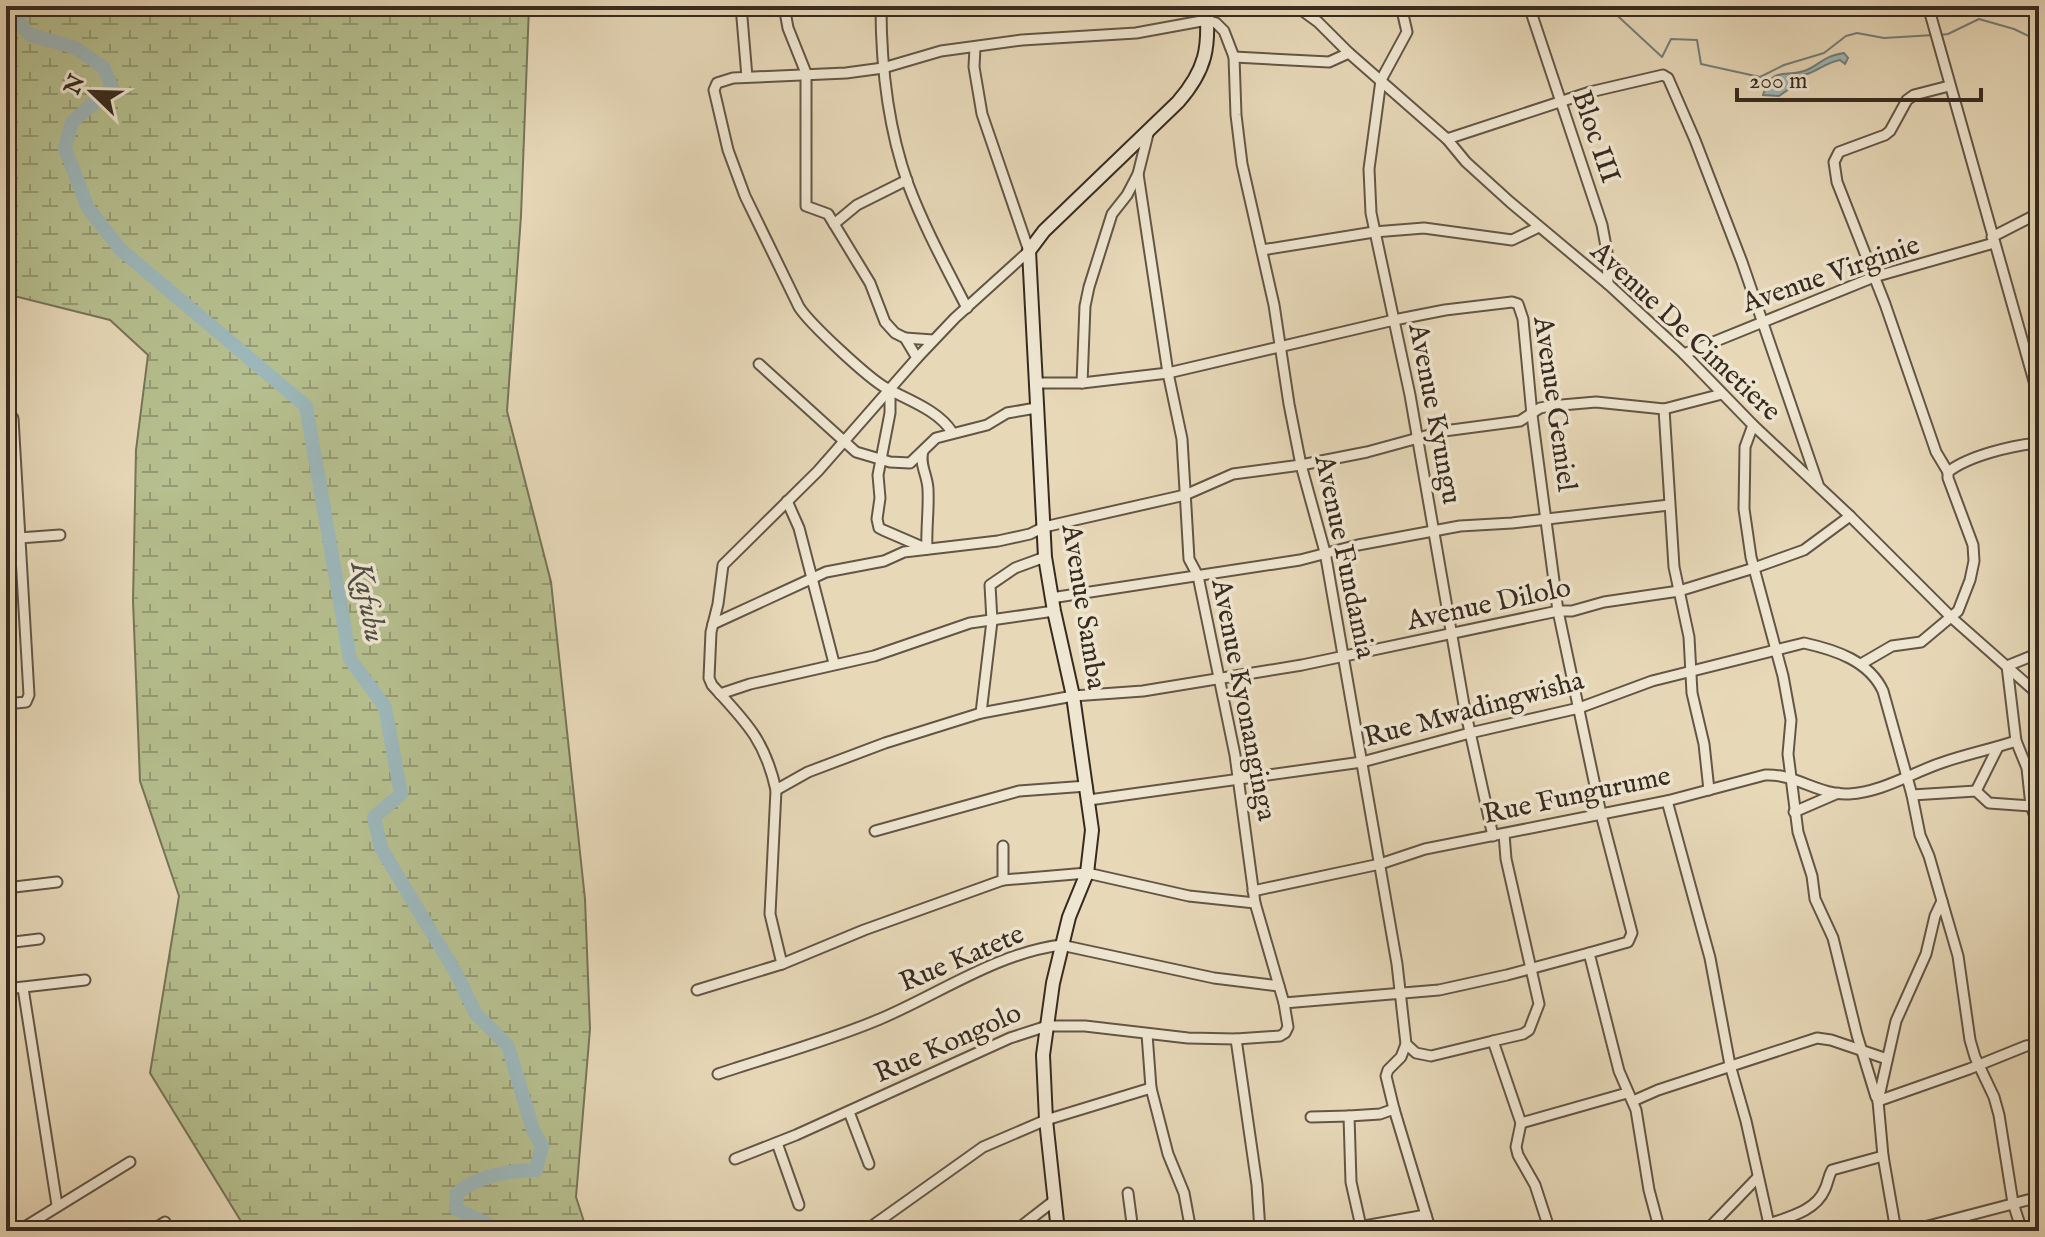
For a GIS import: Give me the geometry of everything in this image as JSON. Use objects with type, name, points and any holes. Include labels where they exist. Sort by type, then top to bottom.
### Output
[{"type":"street","points":[[747,77],[741,7],[759,6]]},
{"type":"street","points":[[784,6],[788,28],[806,73],[806,206],[828,214],[870,283],[885,322],[895,333],[905,338],[933,340]]},
{"type":"street","points":[[881,6],[883,68],[889,109],[907,180],[967,308]]},
{"type":"street","points":[[782,964],[770,914],[776,790],[763,748],[709,678],[713,624],[723,565],[843,441],[933,340],[1029,251],[1044,231],[1195,82],[1207,48],[1206,6]]},
{"type":"street","name":"Avenue De Cimetiere","points":[[1296,6],[1318,22],[1447,139],[1481,177],[1608,284],[1684,354],[1952,618],[2039,695]]},
{"type":"street","name":"Avenue Kyungu","points":[[1401,6],[1407,32],[1381,80],[1368,185],[1374,232],[1394,320],[1470,733],[1493,836]]},
{"type":"street","name":"Bloc III","points":[[1529,6],[1602,225],[1608,284]]},
{"type":"street","points":[[1928,6],[2039,399]]},
{"type":"street","points":[[952,432],[941,420],[868,375],[805,316],[745,196],[728,150],[714,90],[717,83],[747,77],[846,73],[883,68],[921,55],[1022,40],[1136,33],[1207,20]]},
{"type":"street","name":"Avenue Fundamia","points":[[1207,20],[1224,31],[1234,57],[1238,138],[1274,305],[1301,465],[1325,552],[1380,864],[1406,1044]]},
{"type":"street","points":[[975,47],[974,67],[982,114],[1029,251]]},
{"type":"street","points":[[1234,57],[1329,62],[1349,53]]},
{"type":"street","points":[[1447,139],[1590,92],[1663,75],[1672,83],[1763,321],[1819,487]]},
{"type":"street","points":[[1949,86],[1914,95],[1907,100],[1890,131],[1839,152],[1834,162],[1837,182],[1936,452],[1948,472],[1973,545],[1974,561],[1964,598],[1952,618],[1921,642],[1892,646],[1861,664],[1877,679],[1883,691],[1908,778],[1920,835],[1953,933],[1965,1018],[1978,1066],[1994,1097],[1999,1115],[2013,1203],[2022,1231]]},
{"type":"street","points":[[1082,383],[1085,306],[1089,287],[1112,214],[1138,174],[1149,130]]},
{"type":"street","name":"Avenue Kyonanginga","points":[[1138,174],[1168,373],[1179,421],[1189,559],[1198,576],[1239,779],[1255,903],[1284,1003],[1288,1027],[1285,1033]]},
{"type":"street","points":[[834,224],[857,205],[907,180]]},
{"type":"street","name":"Avenue Virginie","points":[[1684,354],[1874,277],[1993,240],[2039,213]]},
{"type":"street","points":[[1262,250],[1374,232],[1424,228],[1512,240],[1539,227]]},
{"type":"street","name":"Avenue Samba","points":[[1029,251],[1045,557],[1073,696],[1092,830],[1087,873],[1061,945],[1043,1055],[1046,1120],[1058,1231]]},
{"type":"street","name":"Avenue Gemiel","points":[[1035,383],[1082,383],[1168,373],[1394,320],[1445,310],[1512,302],[1518,304],[1523,314],[1532,415],[1558,611],[1601,814],[1632,933],[1628,942],[1589,953]]},
{"type":"street","points":[[905,338],[917,358]]},
{"type":"street","points":[[759,364],[856,452],[880,460],[910,463],[936,438],[987,425],[1007,413],[1036,408]]},
{"type":"street","points":[[890,390],[890,413],[880,460],[879,528],[927,549]]},
{"type":"street","points":[[713,624],[826,572],[884,561],[904,552],[998,541],[1030,534],[1044,527],[1185,495],[1233,474],[1301,465],[1367,452],[1416,437],[1520,421],[1540,408],[1570,403],[1620,403],[1664,409],[1722,394]]},
{"type":"street","points":[[1664,409],[1669,505],[1679,591],[1689,637],[1692,693],[1704,744],[1709,790]]},
{"type":"street","points":[[6,704],[26,702],[28,699],[13,418]]},
{"type":"street","points":[[1753,425],[1743,463],[1744,509],[1754,568],[1777,652],[1791,720],[1788,754],[1794,812],[1812,876],[1815,899],[1833,938],[1878,1101],[1883,1156],[1896,1231]]},
{"type":"street","points":[[1948,472],[1955,466],[2002,450],[2039,443]]},
{"type":"street","points":[[923,451],[921,460],[927,475],[928,493],[927,549]]},
{"type":"street","points":[[787,501],[799,528],[830,638],[834,663]]},
{"type":"street","points":[[720,694],[834,663],[874,656],[970,623],[992,621],[1053,605],[1198,576],[1300,560],[1325,552],[1460,526],[1669,505]]},
{"type":"street","name":"Avenue Dilolo","points":[[776,790],[808,772],[885,743],[981,713],[1073,696],[1143,691],[1218,679],[1407,645],[1558,611],[1576,611],[1604,602],[1679,591],[1804,550],[1850,516]]},
{"type":"street","points":[[19,538],[60,535]]},
{"type":"street","points":[[981,713],[992,621],[990,585],[1015,568],[1045,557]]},
{"type":"street","name":"Rue Mwadingwisha","points":[[1089,800],[1302,773],[1362,762],[1579,708],[1652,681],[1804,643],[1861,664]]},
{"type":"street","points":[[2039,653],[2007,666],[2016,741],[2027,768],[2031,806],[2039,827]]},
{"type":"street","name":"Rue Fungurume","points":[[1253,891],[1380,864],[1425,849],[1667,801],[1765,775],[1777,774],[1838,793],[1864,792],[1908,778],[1943,762],[2016,741]]},
{"type":"street","points":[[1976,791],[1998,747]]},
{"type":"street","points":[[875,831],[1019,791],[1087,786]]},
{"type":"street","points":[[1912,795],[1976,791],[1989,803],[2031,806]]},
{"type":"street","points":[[1794,812],[1838,793]]},
{"type":"street","points":[[1667,801],[1710,958],[1730,1065],[1771,1228],[1807,1210],[1817,1201],[1829,1175],[1836,1168],[1883,1156]]},
{"type":"street","points":[[1336,1231],[1429,1222],[1386,1076],[1401,1057],[1406,1044],[1416,1053],[1431,1056],[1523,1034],[1534,1023],[1539,1004],[1506,859],[1504,834]]},
{"type":"street","points":[[1003,846],[1003,880]]},
{"type":"street","points":[[2039,866],[2039,900]]},
{"type":"street","points":[[697,990],[782,964],[1003,880],[1087,873],[1189,896],[1255,903]]},
{"type":"street","points":[[6,888],[57,882]]},
{"type":"street","points":[[1878,1101],[1899,1012],[1926,954],[1942,901]]},
{"type":"street","points":[[2039,926],[2035,931],[2039,955]]},
{"type":"street","points":[[6,943],[39,939]]},
{"type":"street","name":"Rue Katete","points":[[718,1074],[879,1019],[1013,957],[1040,948],[1061,945],[1214,978],[1279,986]]},
{"type":"street","points":[[1284,1003],[1439,990],[1589,953],[1630,1097],[1660,1231]]},
{"type":"street","points":[[6,989],[85,980]]},
{"type":"street","points":[[23,988],[57,1205]]},
{"type":"street","name":"Rue Kongolo","points":[[735,1159],[849,1112],[1010,1038],[1047,1026],[1085,1026],[1147,1034],[1236,1039],[1285,1033]]},
{"type":"street","points":[[1147,1034],[1151,1088],[1168,1154],[1184,1193],[1191,1231]]},
{"type":"street","points":[[1521,1123],[1658,1090],[1817,1038],[1887,1059]]},
{"type":"street","points":[[1236,1039],[1257,1185],[1260,1231]]},
{"type":"street","points":[[1493,1041],[1521,1123],[1516,1147],[1518,1155],[1535,1185],[1550,1231]]},
{"type":"street","points":[[1878,1101],[2026,1046],[2039,1044]]},
{"type":"street","points":[[865,1231],[983,1147],[1046,1120],[1151,1088]]},
{"type":"street","points":[[1311,1117],[1380,1114],[1394,1109]]},
{"type":"street","points":[[849,1112],[869,1164]]},
{"type":"street","points":[[1349,1116],[1351,1182],[1362,1230]]},
{"type":"street","points":[[777,1143],[799,1205]]},
{"type":"street","points":[[18,1231],[130,1162]]},
{"type":"street","points":[[1706,1231],[1758,1177]]},
{"type":"street","points":[[1128,1193],[1133,1231]]},
{"type":"street","points":[[1909,1231],[2039,1197]]},
{"type":"street","points":[[1015,1231],[1055,1200]]},
{"type":"street","points":[[151,1231],[165,1222]]},
{"type":"green space","points":[[6,6],[529,6],[521,216],[507,411],[551,582],[585,899],[590,1029],[576,1197],[587,1231],[247,1231],[150,1073],[179,896],[140,781],[133,601],[136,450],[148,355],[110,320],[6,294]]},
{"type":"water","points":[[1844,53],[1848,58],[1845,64],[1840,60],[1795,76],[1792,87],[1779,96],[1763,95],[1771,79],[1776,76],[1801,72],[1829,57]]},
{"type":"waterway","points":[[1607,6],[1662,57],[1671,39],[1697,40],[1701,64],[1760,77],[1784,65],[1824,53],[1846,36],[1857,33],[1884,38],[1934,35]]},
{"type":"waterway","name":"Kafubu","points":[[6,7],[30,35],[74,47],[103,67],[112,87],[72,122],[65,148],[88,208],[120,249],[306,406],[350,659],[385,707],[401,794],[374,817],[381,848],[456,973],[476,1014],[508,1046],[533,1130],[542,1146],[536,1170],[494,1175],[457,1193],[456,1209],[502,1231]]},
{"type":"waterway","points":[[1940,35],[1979,19],[2014,29],[2039,41]]}]
